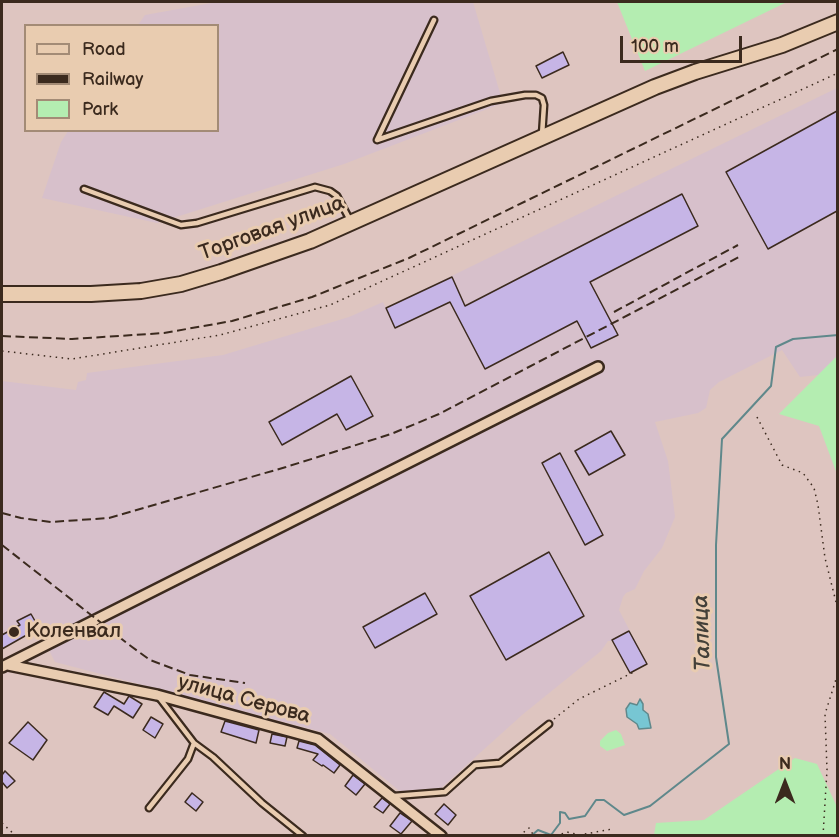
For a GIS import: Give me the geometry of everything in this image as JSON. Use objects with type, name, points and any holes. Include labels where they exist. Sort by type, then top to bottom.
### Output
[{"type":"street","name":"Торговая улица","points":[[2,294],[119,292],[181,284],[279,253],[655,87],[782,45],[837,22]]},
{"type":"street","points":[[5,666],[598,368]]},
{"type":"street","name":"улица Серова","points":[[5,666],[157,695],[318,739],[441,836]]},
{"type":"lane","points":[[434,20],[377,140],[491,101],[525,95],[536,95],[542,98],[544,105],[542,138]]},
{"type":"lane","points":[[84,189],[181,225],[197,223],[315,187],[330,191],[337,196],[351,223]]},
{"type":"lane","points":[[157,695],[194,743],[303,836]]},
{"type":"lane","points":[[391,796],[445,792],[476,765],[500,763],[549,724]]},
{"type":"lane","points":[[149,808],[188,759],[194,743]]},
{"type":"path","points":[[2,351],[72,359],[220,335],[330,305],[837,73]]},
{"type":"path","points":[[758,417],[782,465],[803,473],[814,488],[825,558],[837,610]]},
{"type":"path","points":[[549,724],[579,699],[634,672]]},
{"type":"path","points":[[823,836],[828,770],[825,714],[837,673]]},
{"type":"path","points":[[2,823],[16,836]]},
{"type":"path","points":[[519,836],[529,828],[534,836]]},
{"type":"path","points":[[556,836],[567,832],[580,835],[612,829]]},
{"type":"shaded area","points":[[217,2],[473,2],[503,103],[344,164],[157,223],[42,198],[61,142],[67,132],[219,132],[219,24],[139,24],[145,15]]},
{"type":"shaded area","points":[[837,88],[837,373],[800,377],[782,350],[719,382],[710,390],[706,408],[698,413],[655,422],[668,461],[675,517],[662,548],[644,571],[635,589],[623,597],[619,610],[647,664],[630,673],[612,641],[608,641],[601,651],[522,715],[440,789],[402,793],[330,734],[55,662],[31,614],[18,621],[20,625],[2,635],[2,381],[76,390],[78,382],[86,380],[87,373],[223,355],[349,317],[383,302],[386,308]]},
{"type":"green space","points":[[617,2],[787,2],[645,71]]},
{"type":"green space","points":[[837,356],[837,474],[819,426],[779,414]]},
{"type":"green space","points":[[616,730],[621,734],[625,745],[607,751],[600,746],[600,741],[608,733]]},
{"type":"green space","points":[[795,758],[817,764],[837,807],[837,835],[654,835],[656,823],[704,820]]},
{"type":"water","points":[[640,699],[643,710],[648,714],[651,728],[639,729],[637,724],[627,717],[626,709],[630,703],[637,705]]},
{"type":"building","points":[[563,52],[569,65],[542,78],[536,66]]},
{"type":"building","points":[[837,111],[837,211],[768,249],[726,172]]},
{"type":"building","points":[[682,194],[698,226],[590,282],[618,335],[591,348],[577,321],[485,369],[450,302],[395,328],[386,308],[452,277],[465,306]]},
{"type":"building","points":[[351,376],[373,416],[346,430],[337,414],[282,445],[269,422]]},
{"type":"building","points":[[611,431],[625,455],[589,475],[575,451]]},
{"type":"building","points":[[560,453],[603,535],[585,545],[542,463]]},
{"type":"building","points":[[549,552],[584,616],[506,660],[470,596]]},
{"type":"building","points":[[425,593],[437,614],[375,648],[363,627]]},
{"type":"building","points":[[31,614],[39,628],[2,649],[2,635],[20,625],[17,621]]},
{"type":"building","points":[[629,631],[647,664],[630,673],[612,640]]},
{"type":"building","points":[[104,692],[124,704],[129,696],[142,704],[133,718],[114,706],[108,715],[94,707]]},
{"type":"building","points":[[151,717],[163,724],[155,738],[143,730]]},
{"type":"building","points":[[225,721],[259,730],[256,743],[221,732]]},
{"type":"building","points":[[28,722],[47,740],[33,760],[9,743]]},
{"type":"building","points":[[272,734],[287,737],[285,746],[270,743]]},
{"type":"building","points":[[299,741],[315,745],[340,765],[334,773],[322,766],[313,760],[318,754],[297,748]]},
{"type":"building","points":[[5,771],[15,781],[7,788],[2,782],[2,775]]},
{"type":"building","points":[[353,775],[365,784],[356,795],[345,786]]},
{"type":"building","points":[[192,793],[203,802],[196,811],[185,802]]},
{"type":"building","points":[[382,798],[390,804],[383,813],[374,807]]},
{"type":"building","points":[[444,804],[456,815],[448,825],[435,814]]},
{"type":"building","points":[[400,813],[412,821],[401,834],[390,826]]},
{"type":"waterway","name":"Талица","points":[[531,836],[538,830],[551,835],[560,823],[560,812],[565,813],[569,819],[585,816],[596,800],[604,800],[624,815],[650,806],[729,744],[716,657],[716,545],[722,439],[771,386],[776,347],[793,339],[838,335]]},
{"type":"railway","points":[[2,336],[72,339],[164,333],[232,321],[312,297],[409,258],[838,49]]},
{"type":"railway","points":[[614,312],[738,245]]},
{"type":"railway","points":[[2,513],[51,522],[109,518],[391,434],[439,414],[739,257]]},
{"type":"railway","points":[[2,545],[150,660],[190,675],[245,683]]},
{"type":"place","name":"Коленвал","points":[[14,632]]}]
